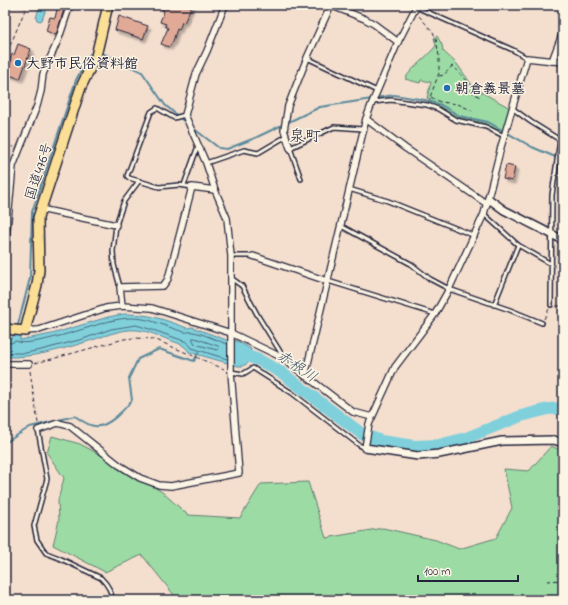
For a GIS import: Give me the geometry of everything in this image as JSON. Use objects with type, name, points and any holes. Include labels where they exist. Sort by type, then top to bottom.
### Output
[{"type":"highway","name":"国道476号","points":[[25,331],[40,270],[38,222],[40,209],[81,87],[96,56],[108,5]]},
{"type":"highway","points":[[5,329],[25,331]]},
{"type":"street","points":[[5,251],[13,166],[37,106],[43,74],[59,38],[70,5]]},
{"type":"street","points":[[38,430],[58,423],[70,426],[119,465],[140,478],[159,485],[171,486],[239,473],[231,370],[231,256],[227,218],[215,190],[206,163],[185,115],[196,74],[207,51],[224,5]]},
{"type":"street","points":[[290,148],[285,137],[284,130],[288,106],[330,5],[370,21],[398,42]]},
{"type":"street","points":[[306,376],[366,119],[398,42],[416,8]]},
{"type":"street","points":[[552,61],[563,32]]},
{"type":"street","points":[[563,62],[527,58],[504,136],[488,202],[475,236],[435,314],[395,367],[369,424],[366,446],[418,456],[439,454],[502,441],[554,440],[563,442]]},
{"type":"street","points":[[366,119],[405,148],[488,202],[563,240]]},
{"type":"street","points":[[122,306],[120,287],[163,286],[168,279],[192,187],[215,190]]},
{"type":"street","points":[[40,209],[116,225]]},
{"type":"street","points":[[253,256],[327,281]]},
{"type":"street","points":[[25,331],[39,330],[106,308],[122,306],[152,308],[231,336],[281,357],[353,412],[372,417]]},
{"type":"street","points":[[5,364],[29,364]]},
{"type":"lane","points":[[416,8],[513,50],[527,58]]},
{"type":"lane","points":[[307,58],[377,91]]},
{"type":"lane","points":[[372,103],[391,100],[427,105],[456,120],[486,127],[504,136]]},
{"type":"lane","points":[[185,115],[174,118],[157,108],[151,112],[127,176],[129,178],[159,187],[184,185],[192,187]]},
{"type":"lane","points":[[512,108],[560,140],[552,195],[551,306]]},
{"type":"lane","points":[[301,179],[290,148],[334,127],[364,128]]},
{"type":"lane","points":[[206,163],[244,150],[258,153],[285,137]]},
{"type":"lane","points":[[184,185],[198,146]]},
{"type":"lane","points":[[120,287],[114,265],[113,251],[116,225],[124,201],[139,181]]},
{"type":"lane","points":[[349,189],[388,201],[475,236]]},
{"type":"lane","points":[[484,214],[518,245],[551,264]]},
{"type":"lane","points":[[340,226],[411,264],[430,279],[449,289],[494,304],[542,323]]},
{"type":"lane","points":[[494,304],[518,245]]},
{"type":"lane","points":[[231,256],[253,256]]},
{"type":"lane","points":[[231,278],[242,286],[258,316],[281,353],[281,357]]},
{"type":"lane","points":[[327,281],[435,314]]},
{"type":"lane","points":[[231,370],[243,374],[253,368],[292,393],[358,445],[366,446]]},
{"type":"lane","points":[[38,430],[47,479],[34,526],[37,540],[46,553],[101,578],[112,593],[112,600]]},
{"type":"path","points":[[5,58],[27,5]]},
{"type":"path","points":[[416,8],[436,39],[439,56],[439,76],[430,98],[440,102],[454,102],[473,112]]},
{"type":"path","points":[[439,76],[444,75],[452,66],[454,67],[468,82],[471,92],[480,98]]},
{"type":"path","points":[[5,142],[6,145],[19,149]]},
{"type":"path","points":[[542,323],[551,306],[563,306]]},
{"type":"path","points":[[38,430],[29,364],[52,359],[124,338],[135,338],[154,340],[231,370]]},
{"type":"path","points":[[547,581],[563,580]]},
{"type":"green space","points":[[437,36],[442,45],[443,51],[457,64],[474,88],[510,108],[503,133],[484,123],[458,117],[440,107],[430,104],[431,99],[427,98],[431,82],[421,80],[420,83],[405,79],[411,70],[435,47],[436,45],[434,38]]},
{"type":"green space","points":[[52,436],[80,444],[108,459],[162,492],[188,515],[240,518],[261,484],[308,482],[326,538],[383,528],[436,540],[459,549],[496,538],[512,508],[504,469],[529,471],[551,446],[563,451],[563,600],[178,600],[142,555],[105,572],[53,545],[59,520],[58,500],[64,478],[47,453]]},
{"type":"water","points":[[40,5],[47,6],[42,20],[40,21],[36,18]]},
{"type":"water","points":[[124,314],[156,318],[187,328],[192,327],[229,341],[237,341],[251,349],[248,363],[243,366],[238,366],[189,352],[180,344],[153,334],[131,330],[125,330],[46,353],[5,357],[5,338],[11,339],[14,334],[20,336],[20,340],[52,334],[108,317]]},
{"type":"building","points":[[58,5],[65,6],[56,35],[46,31],[50,17],[55,18]]},
{"type":"building","points":[[162,5],[192,5],[184,23],[182,22],[179,30],[177,29],[173,41],[169,47],[161,44],[168,28],[165,26],[166,24],[160,22],[164,11],[161,9]]},
{"type":"building","points":[[119,16],[148,26],[143,39],[115,30]]},
{"type":"building","points":[[18,44],[31,49],[20,79],[7,74],[12,54],[14,55]]},
{"type":"building","points":[[506,165],[515,167],[512,181],[503,179]]},
{"type":"waterway","points":[[18,325],[30,278],[32,212],[76,80],[90,54],[94,54]]},
{"type":"waterway","points":[[100,54],[104,54],[142,72],[165,105],[186,123]]},
{"type":"waterway","points":[[376,98],[394,95],[425,100],[441,105],[460,116],[488,122],[532,147],[560,159],[563,149]]},
{"type":"waterway","points":[[193,128],[219,148],[227,149],[255,138],[320,107],[372,99]]},
{"type":"waterway","points":[[5,443],[30,427],[75,416],[92,426],[100,426],[105,424],[116,417],[132,400],[129,378],[138,359],[159,349],[194,361],[198,353]]},
{"type":"waterway","name":"赤根川","points":[[235,352],[259,360],[282,373],[362,434],[381,441],[415,446],[439,445],[466,438],[521,416],[548,409],[563,408]]},
{"type":"place","name":"大野市民俗資料館","points":[[18,63]]},
{"type":"place","name":"朝倉義景墓","points":[[447,88]]},
{"type":"district","name":"泉町","points":[[305,135]]}]
